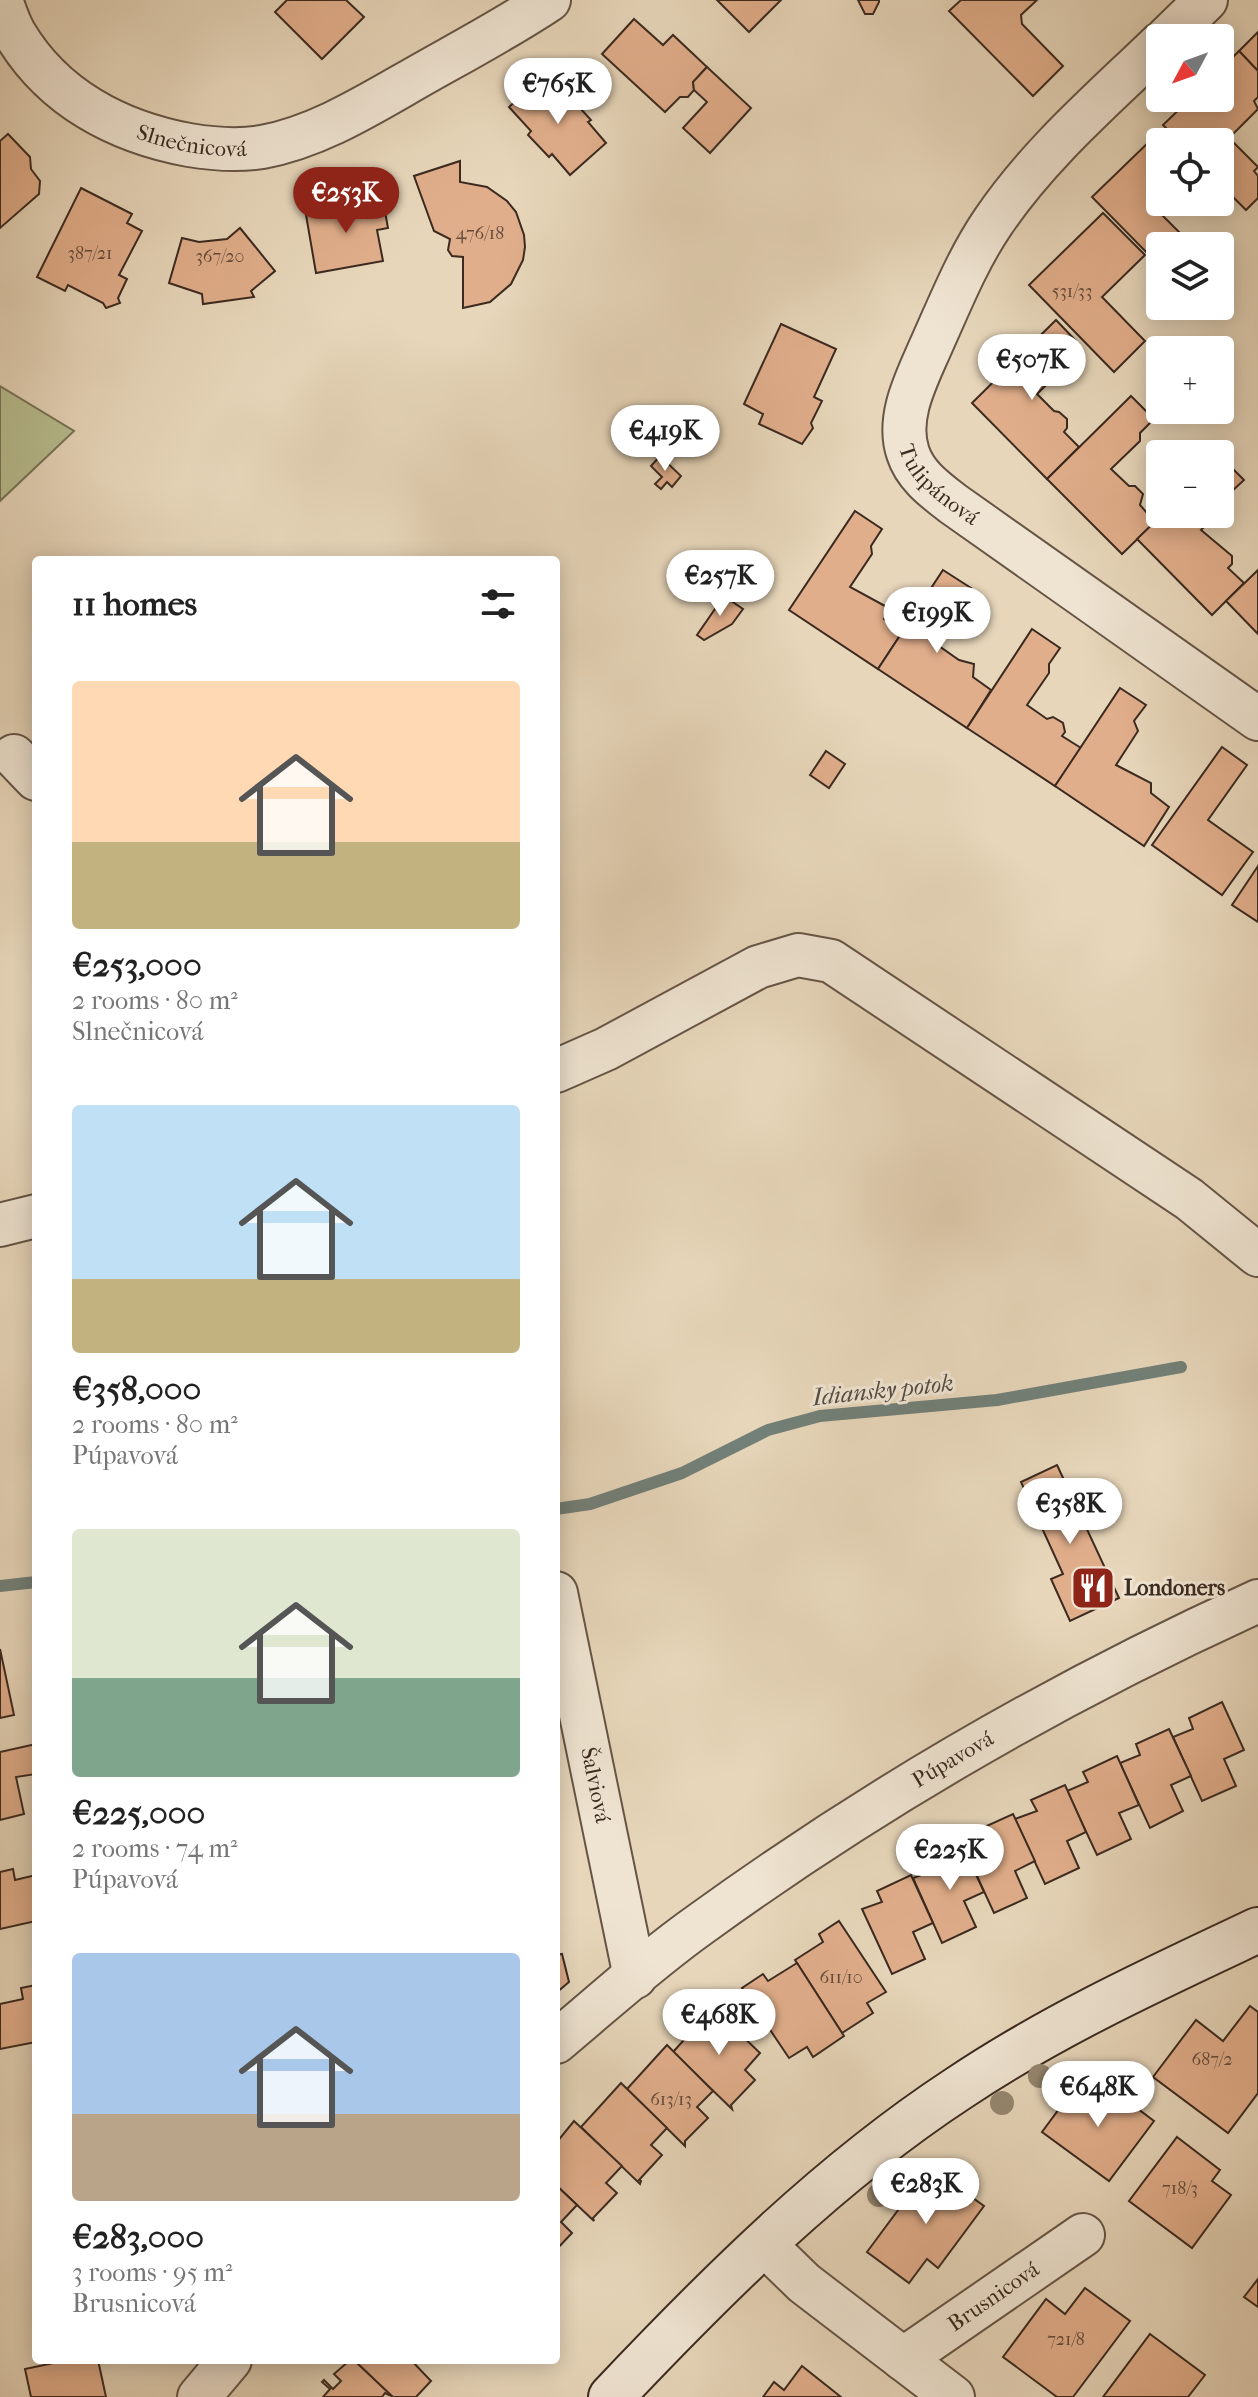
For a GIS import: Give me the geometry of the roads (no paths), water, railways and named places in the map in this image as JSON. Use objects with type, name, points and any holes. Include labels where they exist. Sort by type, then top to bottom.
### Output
[{"type":"street","name":"Slnečnicová","points":[[1,0],[13,32],[38,66],[99,115],[124,128],[162,140],[234,150],[262,147],[322,128],[384,96],[549,0]]},
{"type":"street","points":[[1181,24],[1206,0]]},
{"type":"street","name":"Tulipánová","points":[[1146,58],[1047,153],[991,225],[916,382],[905,417],[904,435],[908,454],[931,487],[1258,719]]},
{"type":"street","points":[[560,1069],[606,1049],[758,967],[798,955],[831,961],[1189,1199],[1258,1255]]},
{"type":"street","points":[[0,1225],[32,1217]]},
{"type":"street","name":"Púpavová","points":[[560,2039],[699,1925],[814,1844],[983,1740],[1172,1640],[1258,1601]]},
{"type":"street","name":"Šalviová","points":[[560,1612],[635,1977]]},
{"type":"street","points":[[611,2397],[764,2244],[886,2139],[959,2087],[1078,2016],[1258,1930]]},
{"type":"street","name":"Brusnicová","points":[[903,2359],[1083,2235]]},
{"type":"street","points":[[764,2244],[804,2283],[953,2397]]},
{"type":"street","points":[[199,2397],[227,2364]]},
{"type":"waterway","name":"Idiansky potok","points":[[560,1508],[590,1504],[682,1473],[768,1430],[820,1416],[997,1400],[1181,1367]]},
{"type":"waterway","name":"Idiansky potok","points":[[0,1586],[32,1582]]},
{"type":"place","name":"Londoners","points":[[1093,1588]]}]
